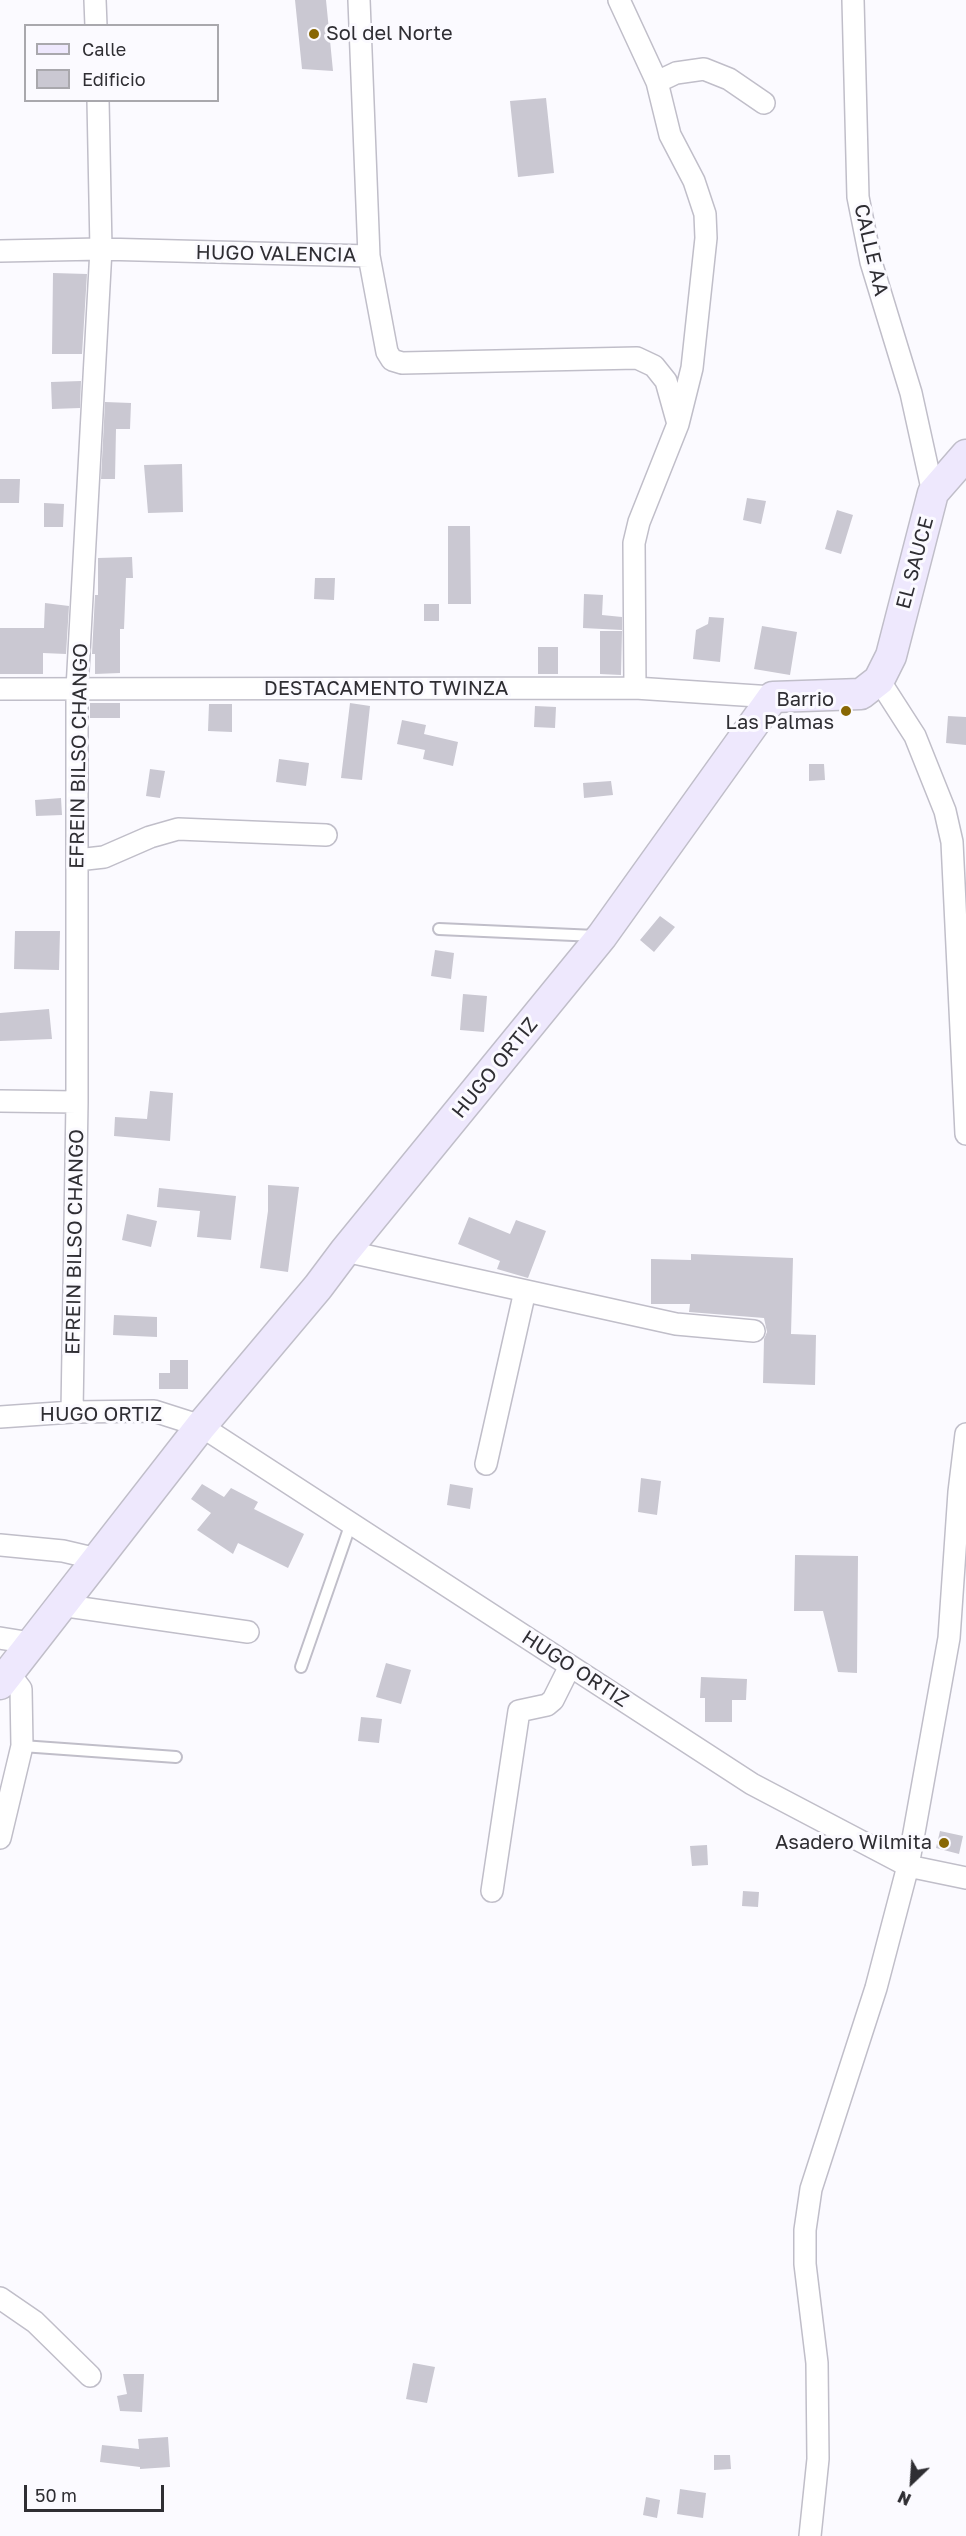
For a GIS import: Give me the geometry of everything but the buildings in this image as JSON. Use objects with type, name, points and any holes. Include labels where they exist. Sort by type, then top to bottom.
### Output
[{"type":"street","points":[[96,0],[96,24]]},
{"type":"street","points":[[359,0],[369,256]]},
{"type":"street","points":[[619,0],[657,82],[670,135],[694,181],[705,214],[706,238],[692,368],[678,424],[639,522],[634,543],[635,688]]},
{"type":"street","name":"CALLE AA","points":[[853,0],[858,197],[871,262],[911,393],[933,493]]},
{"type":"street","points":[[657,82],[676,73],[704,69],[729,79],[764,103]]},
{"type":"street","name":"EFREIN BILSO CHANGO","points":[[72,1412],[77,1102],[77,689],[101,249],[98,102]]},
{"type":"street","name":"HUGO VALENCIA","points":[[0,251],[101,249],[369,256],[387,352],[392,360],[402,363],[637,358],[654,366],[666,381],[678,424]]},
{"type":"street","name":"EL SAUCE","points":[[879,680],[891,656],[933,493],[966,455]]},
{"type":"street","points":[[773,697],[861,694],[879,680],[915,736],[945,812],[952,842],[966,1134]]},
{"type":"street","name":"DESTACAMENTO TWINZA","points":[[0,689],[635,688],[773,697]]},
{"type":"street","name":"HUGO ORTIZ","points":[[201,1426],[318,1287],[602,936],[773,697]]},
{"type":"street","points":[[77,860],[104,856],[150,837],[178,829],[326,836]]},
{"type":"street","points":[[0,1101],[77,1102]]},
{"type":"street","points":[[345,1251],[676,1324],[754,1331]]},
{"type":"street","points":[[486,1464],[525,1291]]},
{"type":"street","name":"HUGO ORTIZ","points":[[0,1418],[72,1412],[154,1411],[201,1426],[752,1784],[908,1866],[966,1878]]},
{"type":"street","points":[[0,1838],[22,1746],[21,1689],[4,1678],[201,1426]]},
{"type":"street","points":[[810,2536],[818,2447],[816,2363],[805,2264],[804,2230],[811,2189],[876,1988],[908,1866],[948,1638],[958,1492],[966,1434]]},
{"type":"street","points":[[0,1545],[63,1551],[97,1558]]},
{"type":"street","points":[[60,1605],[248,1632]]},
{"type":"street","points":[[0,1638],[31,1643]]},
{"type":"street","points":[[492,1891],[519,1711],[547,1705],[553,1700],[570,1665]]},
{"type":"street","points":[[0,2298],[35,2322],[90,2376]]},
{"type":"lane","points":[[439,929],[602,936]]},
{"type":"lane","points":[[301,1667],[351,1523]]},
{"type":"lane","points":[[22,1746],[176,1757]]},
{"type":"place","name":"Sol del Norte","points":[[314,34]]},
{"type":"place","name":"Barrio Las Palmas","points":[[846,711]]},
{"type":"place","name":"Asadero Wilmita","points":[[944,1843]]}]
